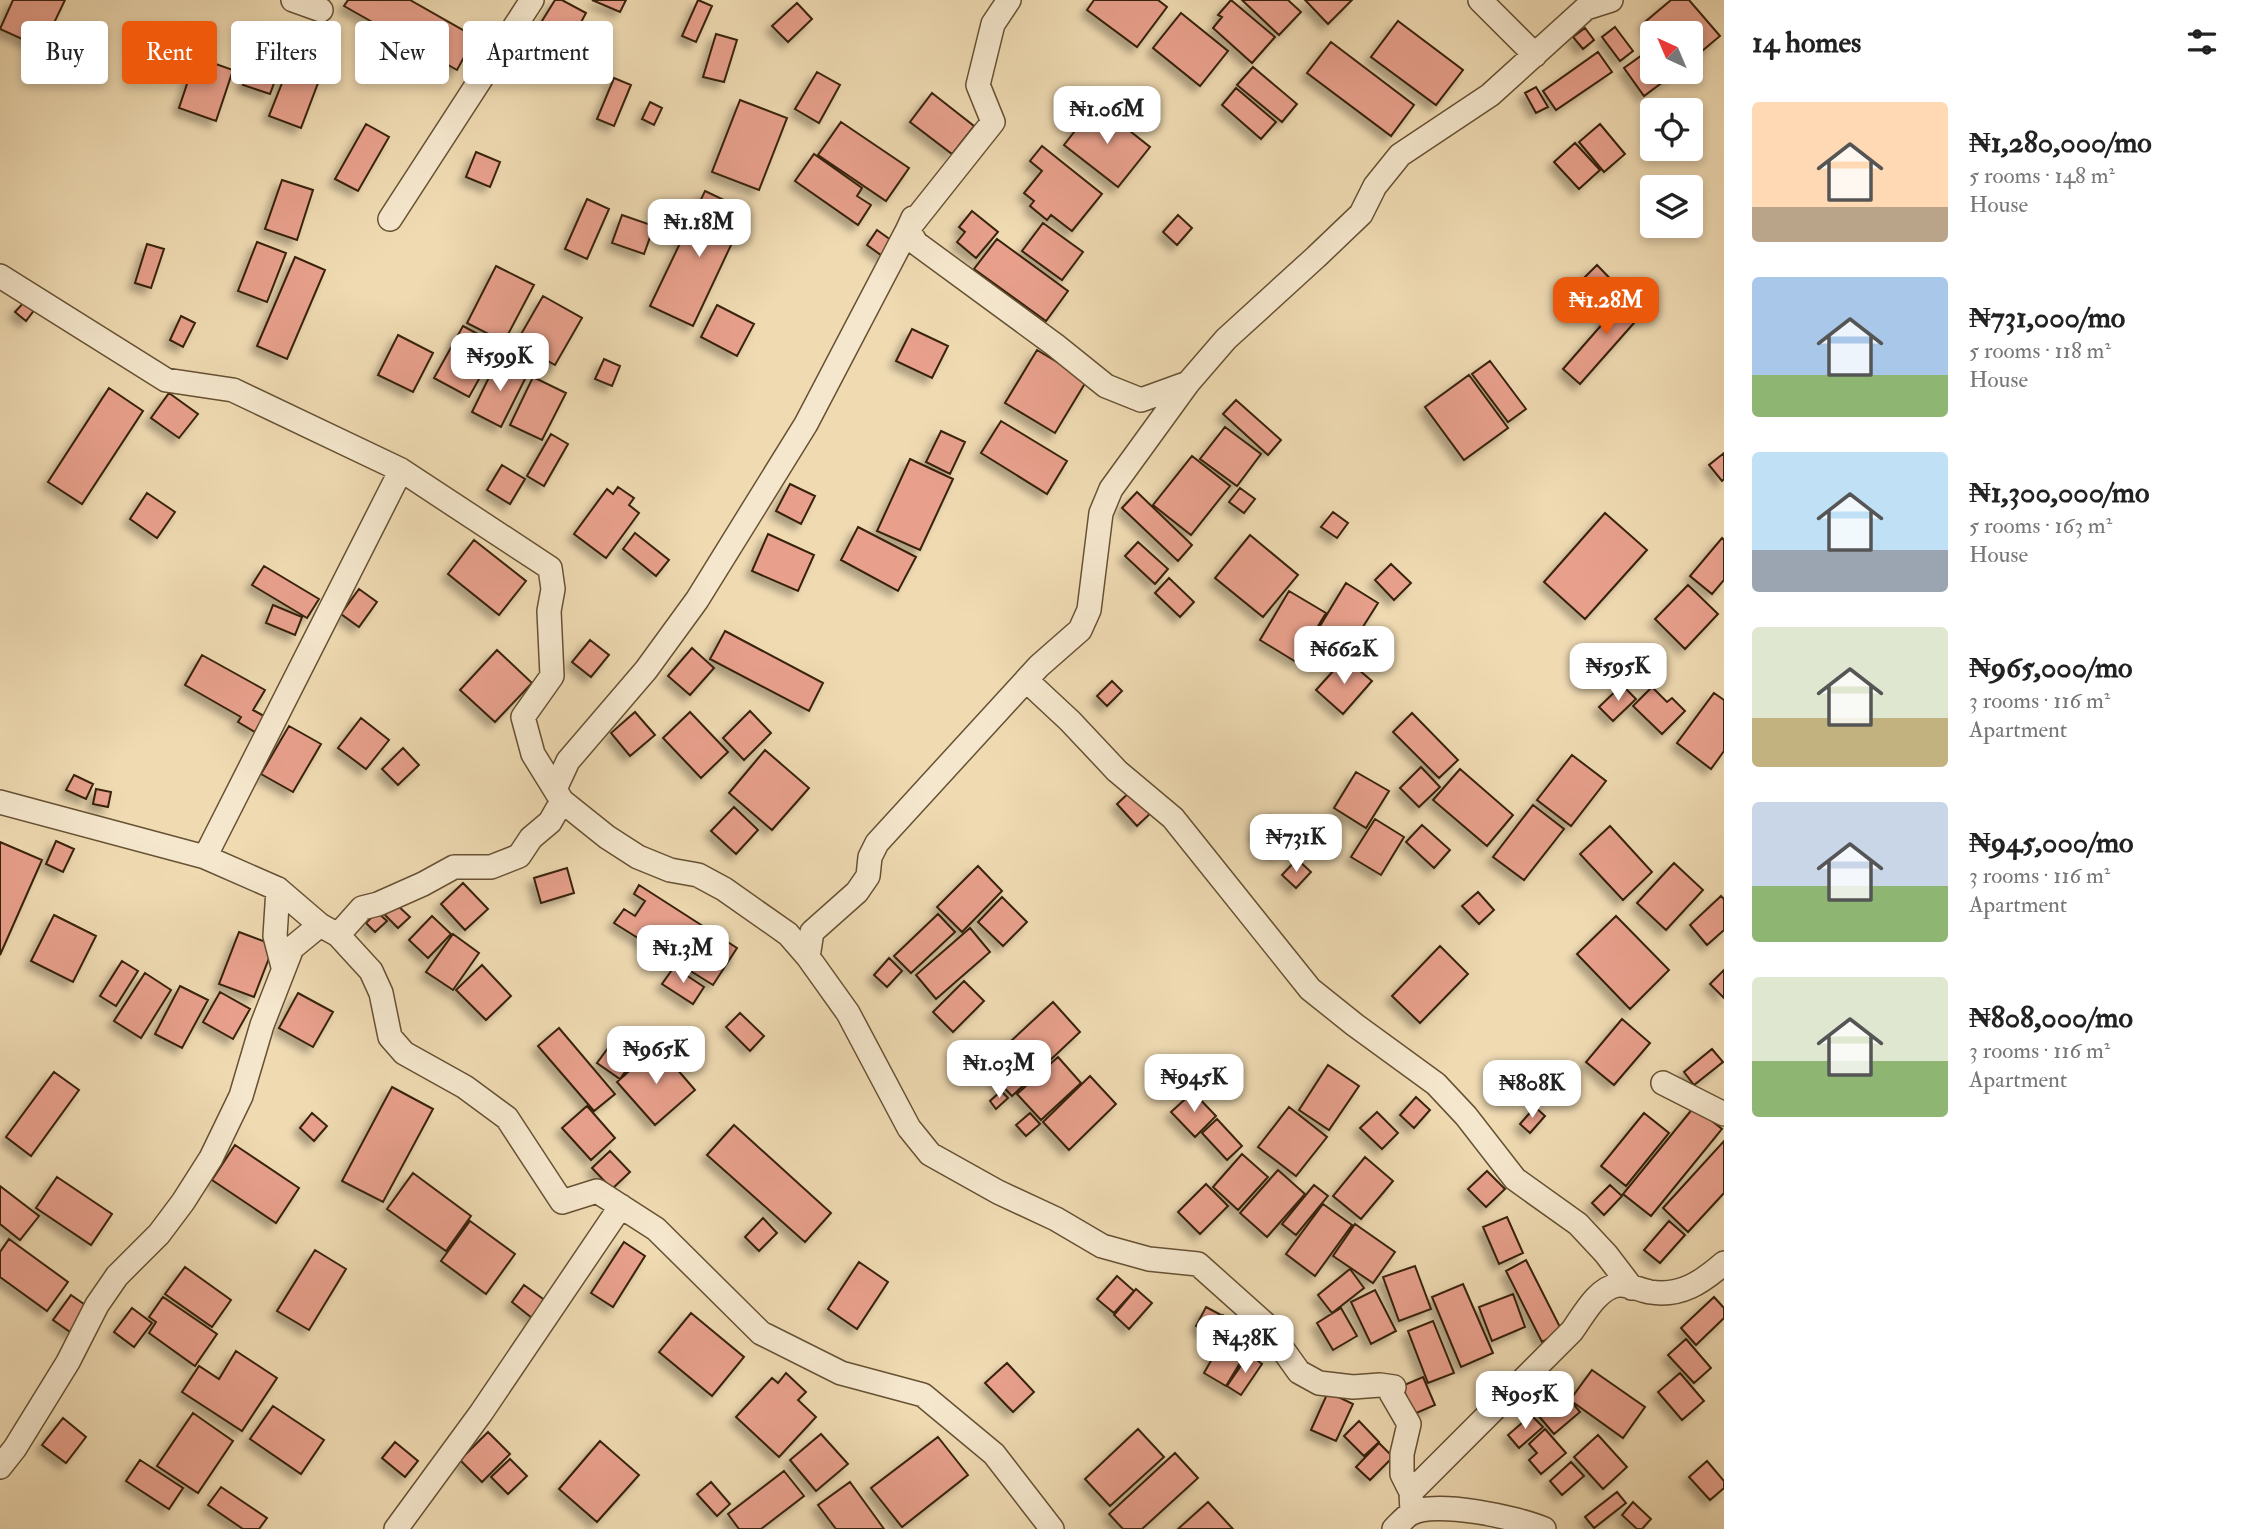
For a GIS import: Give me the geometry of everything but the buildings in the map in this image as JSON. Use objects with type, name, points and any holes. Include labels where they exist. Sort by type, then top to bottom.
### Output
[{"type":"street","points":[[293,0],[321,10]]},
{"type":"street","points":[[390,219],[532,0]]},
{"type":"street","points":[[908,229],[992,122],[978,85],[992,24],[1009,0]]},
{"type":"street","points":[[1480,0],[1535,55]]},
{"type":"street","points":[[788,934],[812,932],[857,892],[868,876],[870,858],[877,843],[1026,680],[1080,630],[1089,610],[1101,513],[1111,489],[1149,433],[1226,339],[1361,214],[1375,186],[1400,155],[1490,95],[1586,8],[1611,0]]},
{"type":"street","points":[[0,1467],[15,1448],[68,1362],[97,1305],[117,1276],[159,1234],[211,1158],[242,1096],[262,1025],[292,948],[329,930],[362,908],[378,904],[423,884],[454,867],[491,867],[519,856],[531,838],[550,822],[568,761],[646,670],[697,600],[806,424],[908,229],[927,186]]},
{"type":"street","points":[[908,229],[916,243],[1106,386],[1141,400],[1188,383]]},
{"type":"street","points":[[0,276],[166,380],[233,390],[401,470],[550,568],[553,589],[549,611],[552,676],[523,718],[533,754],[559,795],[607,837],[638,857],[670,870],[698,875],[788,934],[848,1013],[909,1128],[930,1154],[998,1192],[1056,1219],[1102,1246],[1149,1259],[1198,1264],[1264,1323],[1298,1372],[1319,1383],[1353,1387],[1395,1387],[1391,1393],[1409,1424],[1402,1454],[1402,1474],[1411,1502]]},
{"type":"street","points":[[1141,400],[1149,433]]},
{"type":"street","points":[[205,857],[401,470]]},
{"type":"street","points":[[1026,680],[1070,721],[1117,771],[1173,818],[1310,989],[1436,1084],[1466,1116],[1515,1179],[1578,1224],[1632,1288]]},
{"type":"street","points":[[0,802],[205,857],[278,889],[329,930],[371,971],[382,992],[390,1037],[404,1053],[465,1087],[507,1118],[562,1202],[597,1191],[656,1229],[761,1333],[841,1373],[923,1395],[993,1454],[1052,1529]]},
{"type":"street","points":[[550,822],[607,837]]},
{"type":"street","points":[[278,889],[275,936],[283,967]]},
{"type":"street","points":[[808,957],[812,932]]},
{"type":"street","points":[[1663,1083],[1724,1114]]},
{"type":"street","points":[[396,1529],[481,1413],[621,1206]]},
{"type":"street","points":[[1395,1529],[1411,1502],[1572,1331],[1593,1302],[1606,1290],[1618,1285],[1659,1293],[1684,1291],[1703,1281],[1724,1264]]},
{"type":"street","points":[[1411,1502],[1488,1513],[1544,1529]]}]
